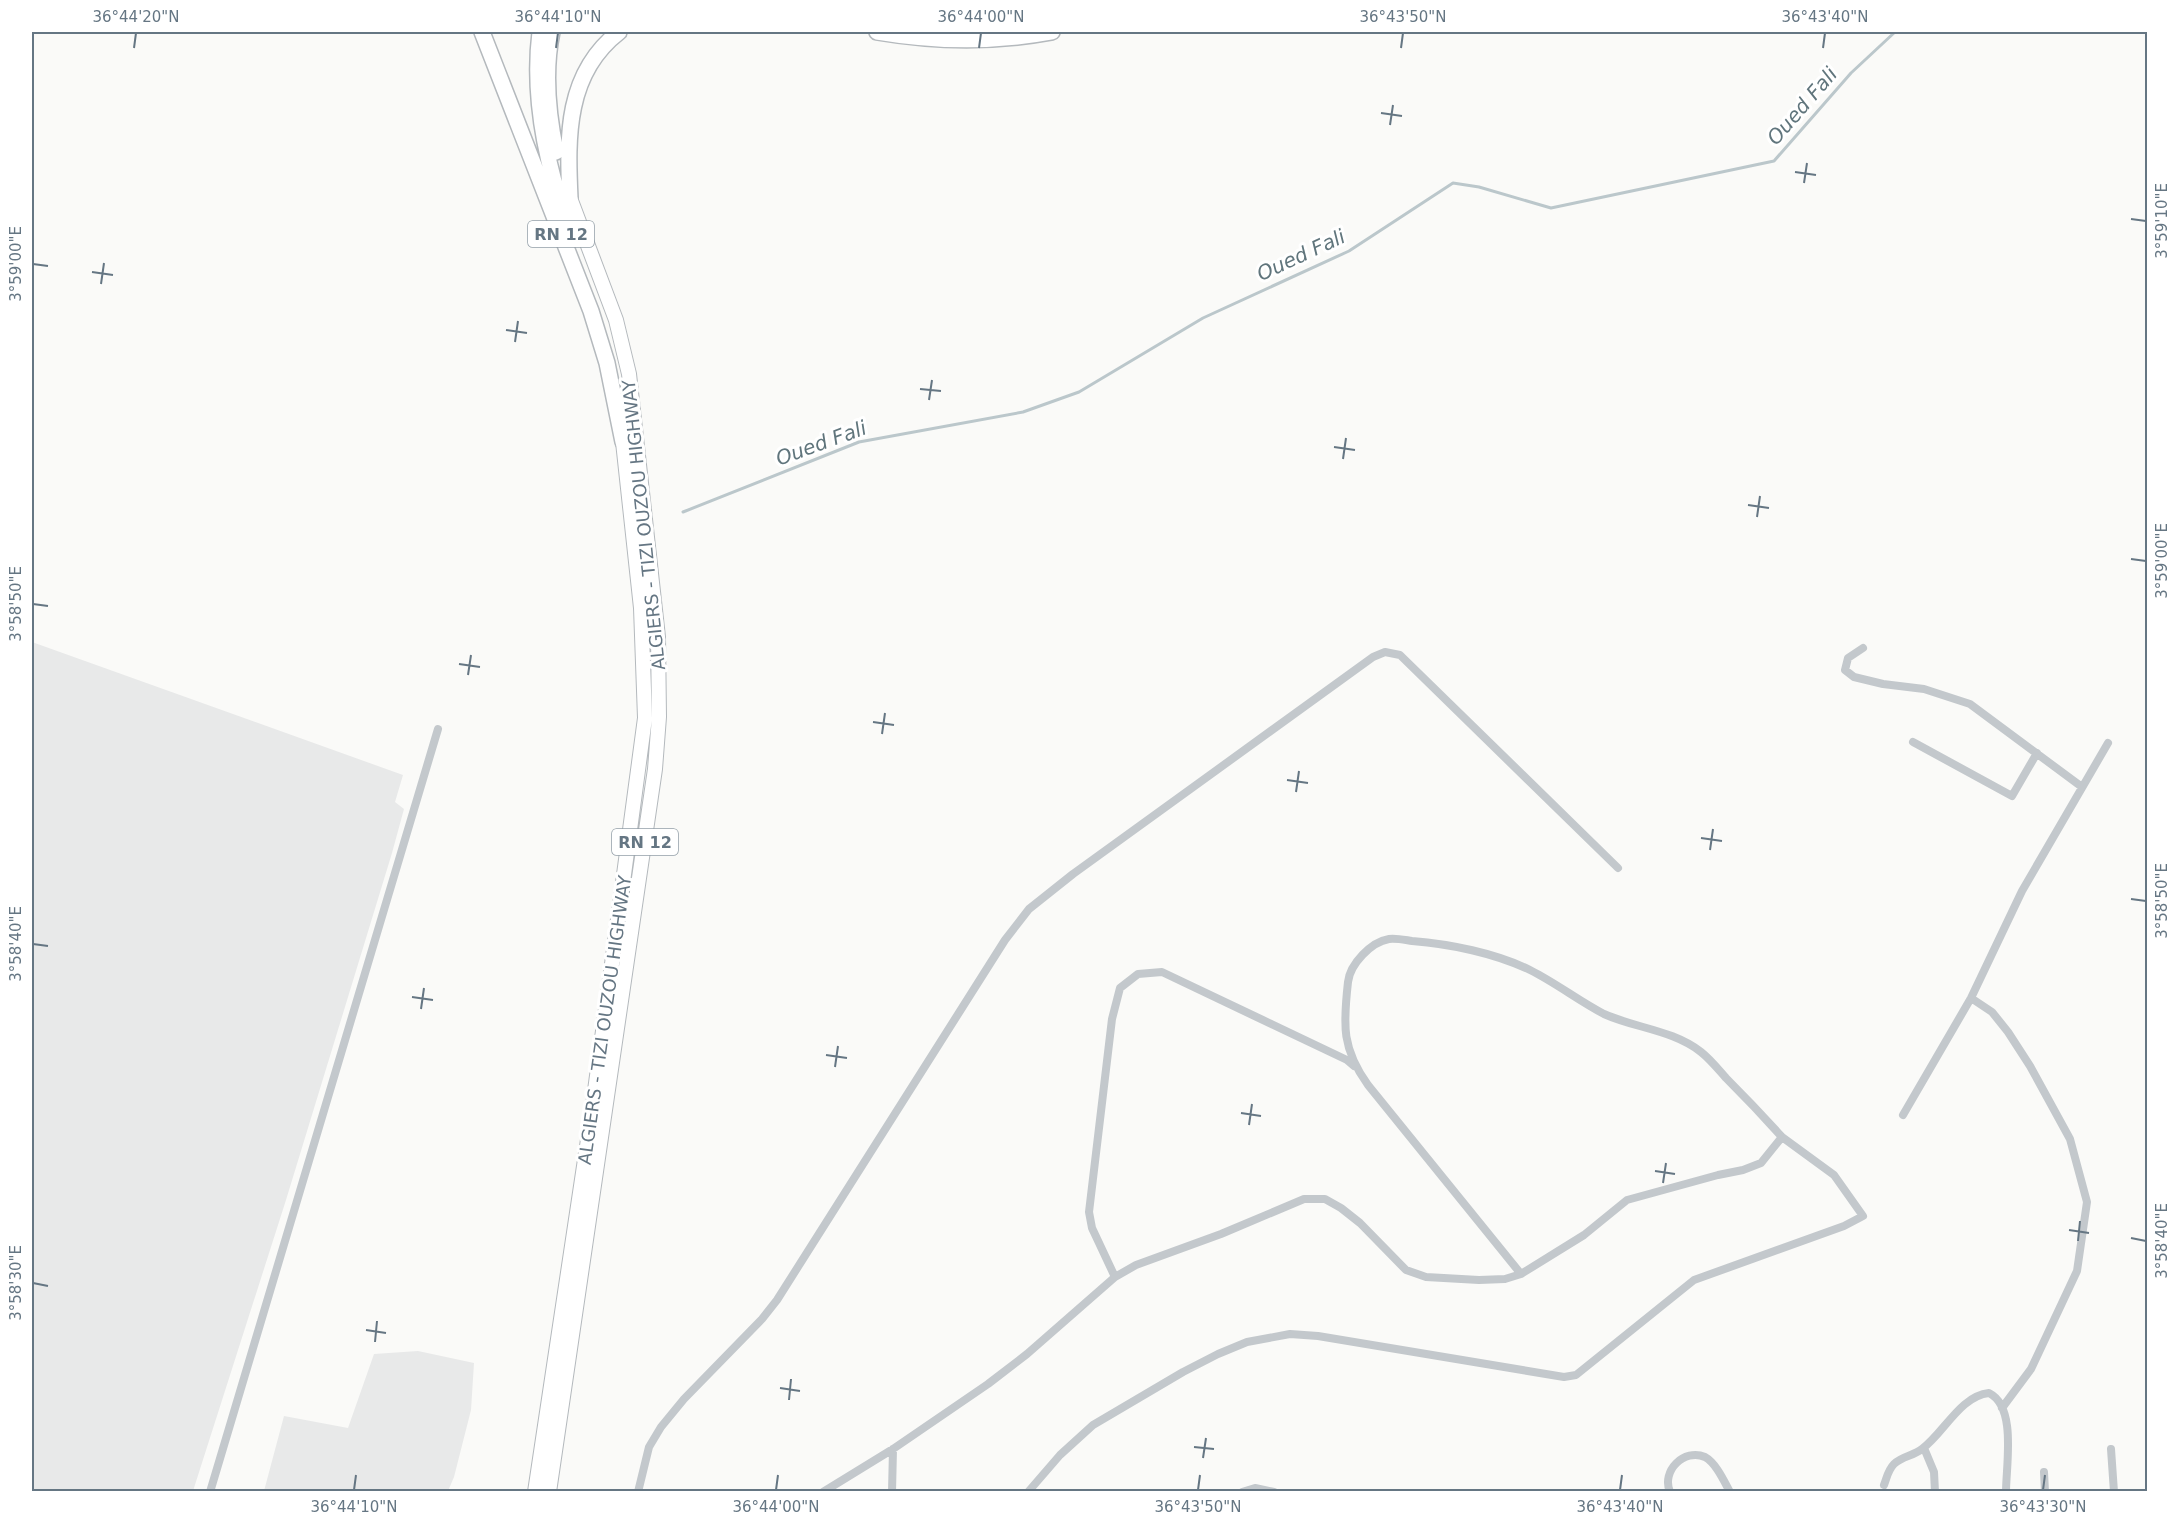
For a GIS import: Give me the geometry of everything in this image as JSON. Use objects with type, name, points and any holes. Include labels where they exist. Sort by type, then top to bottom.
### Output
[{"type":"highway","name":"ALGIERS - TIZI OUZOU HIGHWAY","points":[[482,32],[591,311],[616,403],[624,442],[641,608],[645,718],[592,1113],[535,1491]]},
{"type":"highway","points":[[540,32],[538,82],[543,137],[560,202],[605,334],[617,383],[616,403]]},
{"type":"highway","name":"ALGIERS - TIZI OUZOU HIGHWAY","points":[[549,1491],[655,769],[660,699],[658,637],[629,374],[616,320],[558,161],[551,122],[548,69],[552,32]]},
{"type":"highway","points":[[570,198],[570,136],[576,96],[589,64],[604,44],[619,32]]},
{"type":"highway","points":[[877,32],[974,41],[1052,32]]},
{"type":"street","points":[[1863,648],[1848,658],[1845,670],[1854,677],[1883,684],[1924,688],[1970,704],[2082,787]]},
{"type":"street","points":[[638,1491],[650,1447],[661,1427],[684,1399],[762,1319],[777,1300],[1005,940],[1029,909],[1373,657],[1385,652],[1400,655],[1618,868]]},
{"type":"street","points":[[210,1491],[438,729]]},
{"type":"street","points":[[1913,742],[2012,796],[2037,753]]},
{"type":"street","points":[[1903,1115],[1971,998],[2022,891],[2108,743]]},
{"type":"street","points":[[1028,1491],[1060,1455],[1093,1425],[1218,1354],[1257,1340],[1290,1334],[1318,1336],[1564,1377],[1576,1375],[1694,1280],[1844,1226],[1863,1216],[1834,1175],[1782,1137],[1701,1052],[1680,1040],[1643,1026],[1630,1025],[1603,1013],[1529,970],[1460,947],[1391,939],[1376,943],[1366,952],[1349,975],[1345,1006],[1345,1034],[1354,1066]]},
{"type":"street","points":[[1115,1277],[1092,1227],[1089,1212],[1112,1019],[1120,988],[1138,974],[1162,972],[1347,1060],[1521,1274]]},
{"type":"street","points":[[1971,998],[1992,1012],[2030,1066],[2070,1139],[2086,1202],[2077,1271],[2031,1370],[2002,1408]]},
{"type":"street","points":[[823,1491],[893,1449],[988,1384],[1027,1354],[1115,1277],[1136,1265],[1221,1234],[1304,1199],[1325,1199],[1341,1208],[1360,1223],[1406,1270],[1426,1277],[1505,1279],[1521,1274],[1584,1235],[1628,1200],[1743,1170],[1761,1162],[1782,1137]]},
{"type":"street","points":[[1884,1485],[1890,1469],[1897,1461],[1924,1448],[1965,1404],[1977,1396],[1989,1393],[1999,1401],[2007,1423],[2006,1491]]},
{"type":"street","points":[[1924,1448],[1934,1472],[1935,1491]]},
{"type":"street","points":[[891,1491],[893,1449]]},
{"type":"street","points":[[2111,1449],[2114,1491]]},
{"type":"street","points":[[1670,1491],[1667,1482],[1673,1468],[1686,1457],[1693,1456],[1705,1457],[1710,1461],[1730,1491]]},
{"type":"street","points":[[2044,1472],[2044,1491]]},
{"type":"street","points":[[1242,1491],[1255,1488],[1274,1491]]},
{"type":"shaded area","points":[[32,642],[403,775],[395,802],[404,809],[392,853],[286,1200],[193,1491],[32,1491]]},
{"type":"shaded area","points":[[418,1351],[474,1363],[471,1410],[454,1477],[448,1491],[264,1491],[284,1416],[348,1428],[374,1354]]},
{"type":"waterway","name":"Oued Fali","points":[[683,512],[859,442],[1023,412],[1079,392],[1203,318],[1349,251],[1453,183],[1479,187],[1551,208],[1774,161],[1851,73],[1895,32]]}]
